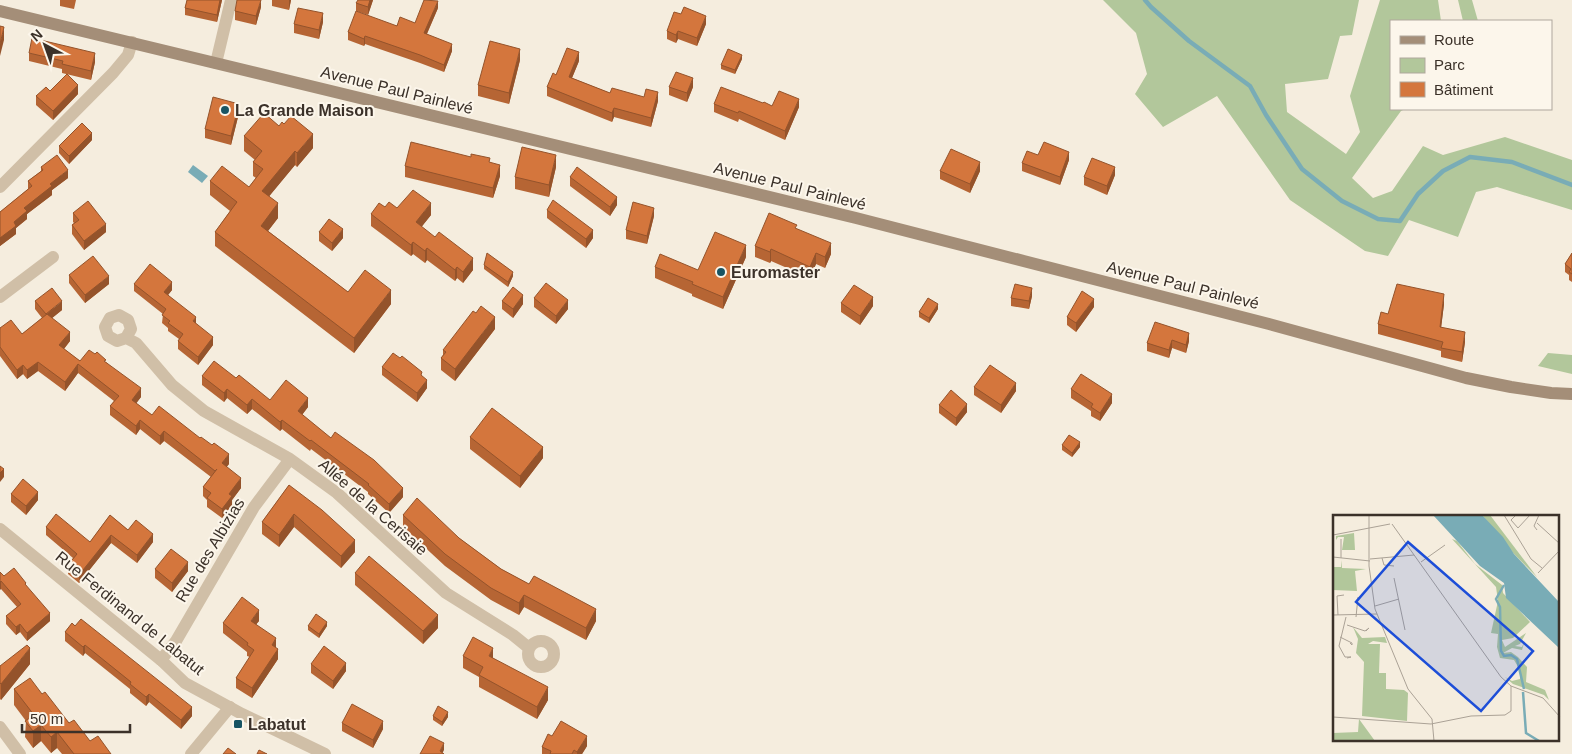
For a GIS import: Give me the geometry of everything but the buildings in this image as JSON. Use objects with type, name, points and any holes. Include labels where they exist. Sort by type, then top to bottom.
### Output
[{"type":"main road","name":"Avenue Paul Painlevé","points":[[0,11],[856,218],[1260,322],[1466,378],[1511,387],[1572,394]]},
{"type":"street","points":[[216,63],[232,0]]},
{"type":"street","points":[[0,187],[113,73],[128,55],[132,42]]},
{"type":"street","points":[[0,297],[53,257]]},
{"type":"street","name":"Allée de la Cerisaie","points":[[126,338],[136,343],[172,386],[204,411],[290,459],[338,493],[446,592],[513,634],[529,648]]},
{"type":"street","name":"Rue des Albizias","points":[[162,660],[176,641],[254,507],[290,459]]},
{"type":"street","name":"Rue Ferdinand de Labatut","points":[[0,529],[162,660],[185,682],[230,707],[325,754]]},
{"type":"street","points":[[191,754],[230,707]]},
{"type":"street","points":[[2,734],[20,754]]},
{"type":"green space","points":[[1103,0],[1359,0],[1352,35],[1340,36],[1328,79],[1285,84],[1287,112],[1346,154],[1360,132],[1350,96],[1380,0],[1438,0],[1441,20],[1390,20],[1390,110],[1403,110],[1352,178],[1373,198],[1392,191],[1423,146],[1443,155],[1505,137],[1572,160],[1572,210],[1497,187],[1476,192],[1458,237],[1409,220],[1388,256],[1365,251],[1290,200],[1217,96],[1163,127],[1135,94],[1147,74],[1136,33]]},
{"type":"green space","points":[[1458,0],[1472,0],[1478,20],[1463,20]]},
{"type":"green space","points":[[1548,353],[1572,355],[1572,374],[1538,366]]},
{"type":"water","points":[[193,165],[208,176],[202,183],[188,172]]},
{"type":"waterway","points":[[1145,0],[1189,41],[1250,86],[1266,115],[1302,169],[1342,201],[1378,219],[1400,221],[1418,194],[1443,171],[1470,157],[1512,162],[1572,185]]},
{"type":"place","name":"La Grande Maison","points":[[225,110]]},
{"type":"place","name":"Euromaster","points":[[721,272]]},
{"type":"place","name":"Labatut","points":[[238,724]]}]
